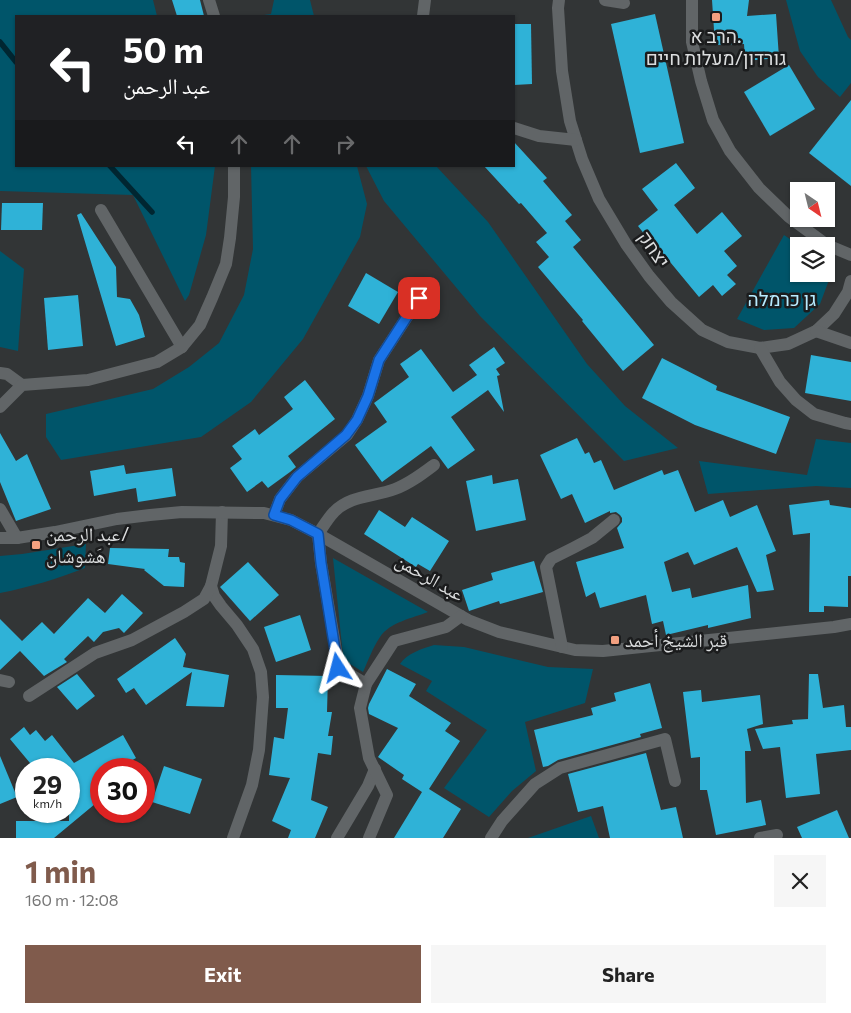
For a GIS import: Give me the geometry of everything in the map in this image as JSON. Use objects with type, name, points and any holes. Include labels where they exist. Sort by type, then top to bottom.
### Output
[{"type":"street","points":[[209,0],[214,15]]},
{"type":"street","points":[[424,15],[425,0]]},
{"type":"street","name":"יצחק","points":[[559,0],[562,71],[570,120],[582,159],[599,199],[626,244],[671,302],[702,330],[728,342],[760,348],[788,344],[816,331],[834,314],[848,292],[851,281]]},
{"type":"street","points":[[605,0],[624,3]]},
{"type":"street","points":[[692,0],[692,42],[700,80],[713,120],[730,151],[759,188],[789,217],[827,245],[851,255]]},
{"type":"street","points":[[515,128],[539,136],[576,140]]},
{"type":"street","points":[[0,407],[22,386],[88,380],[157,362],[182,347],[200,325],[226,264],[234,197],[234,167]]},
{"type":"street","points":[[101,210],[182,347]]},
{"type":"street","points":[[274,515],[280,499],[297,477],[346,435],[357,420],[368,396],[379,360],[429,283]]},
{"type":"street","points":[[816,331],[851,343]]},
{"type":"street","points":[[760,348],[780,382],[796,400],[814,414],[851,424]]},
{"type":"street","points":[[0,373],[7,374],[22,386]]},
{"type":"street","points":[[366,684],[338,668],[318,534],[334,511],[346,503],[354,499],[394,490],[413,480],[434,465]]},
{"type":"street","points":[[0,509],[17,538]]},
{"type":"street","name":"عبد الرحمن","points":[[0,538],[17,538],[117,519],[182,512],[264,513],[291,520],[318,534],[468,620],[498,632],[575,650],[603,651],[851,624]]},
{"type":"street","points":[[29,696],[95,653],[132,640],[204,599],[211,586],[221,546],[222,512]]},
{"type":"street","points":[[562,647],[546,568],[550,558],[592,538],[614,520]]},
{"type":"street","points":[[211,586],[214,596],[253,649],[261,672],[263,697],[259,750],[252,785],[232,838]]},
{"type":"street","points":[[369,838],[387,795],[369,758],[360,708],[366,684],[394,641],[446,627],[461,616]]},
{"type":"street","points":[[491,838],[502,821],[535,784],[560,768],[665,739],[675,781]]},
{"type":"street","points":[[336,838],[368,786],[375,769]]},
{"type":"street","points":[[760,838],[777,835]]},
{"type":"green space","points":[[0,0],[153,0],[157,15],[15,15],[15,167],[215,167],[206,235],[189,295],[185,301],[133,195],[0,191]]},
{"type":"green space","points":[[274,0],[310,0],[314,15],[264,15],[271,14]]},
{"type":"green space","points":[[786,0],[831,0],[851,40],[851,83],[840,97],[818,77],[800,51]]},
{"type":"green space","points":[[251,167],[357,167],[367,204],[360,237],[303,339],[251,402],[201,437],[61,460],[46,437],[46,414],[153,389],[189,367],[219,343],[244,295],[253,249]]},
{"type":"green space","points":[[367,167],[437,167],[488,222],[587,364],[625,406],[678,448],[624,461],[480,316],[384,201]]},
{"type":"green space","name":"גן כרמלה","points":[[784,235],[790,239],[790,282],[828,282],[820,304],[794,328],[764,330],[737,319]]},
{"type":"green space","points":[[0,251],[24,269],[18,351],[0,347]]},
{"type":"green space","points":[[816,439],[851,443],[851,488],[816,486],[708,494],[699,461],[807,475]]},
{"type":"green space","points":[[86,544],[85,568],[64,576],[0,593],[0,556]]},
{"type":"green space","points":[[333,558],[428,612],[396,624],[384,632],[375,645],[363,672],[350,664],[343,656]]},
{"type":"green space","points":[[434,645],[464,647],[548,667],[593,669],[585,703],[525,722],[536,771],[512,791],[489,817],[444,788],[487,730],[426,691],[432,681],[400,664],[411,654]]},
{"type":"green space","points":[[591,816],[599,838],[528,838]]},
{"type":"building","points":[[172,0],[200,0],[204,15],[177,15]]},
{"type":"building","points":[[712,0],[749,0],[747,16],[776,14],[779,58],[745,61],[744,44],[715,45]]},
{"type":"building","points":[[655,14],[684,143],[640,153],[611,24]]},
{"type":"building","points":[[515,24],[531,24],[532,84],[515,85]]},
{"type":"building","points":[[789,65],[815,109],[770,136],[744,92]]},
{"type":"building","points":[[851,100],[851,186],[809,153]]},
{"type":"building","points":[[515,143],[547,178],[543,181],[572,215],[565,221],[581,240],[573,247],[654,345],[623,371],[538,267],[549,257],[536,242],[547,233],[521,203],[519,204],[485,167],[515,167]]},
{"type":"building","points":[[676,163],[695,188],[674,205],[697,234],[722,212],[742,236],[724,251],[737,266],[727,275],[736,284],[722,296],[713,285],[699,297],[661,251],[659,253],[638,226],[658,210],[642,189]]},
{"type":"building","points":[[2,203],[43,203],[42,230],[1,230]]},
{"type":"building","points":[[81,213],[116,267],[117,297],[130,299],[139,315],[145,337],[116,346],[77,215]]},
{"type":"building","points":[[366,273],[398,292],[379,324],[348,306]]},
{"type":"building","points":[[78,295],[83,346],[48,350],[44,298]]},
{"type":"building","points":[[494,347],[505,363],[496,369],[500,375],[497,376],[504,412],[488,390],[451,417],[475,450],[448,469],[431,446],[382,482],[355,445],[387,422],[374,403],[409,377],[400,364],[421,349],[453,392],[477,375],[469,365]]},
{"type":"building","points":[[811,355],[851,362],[851,401],[805,393]]},
{"type":"building","points":[[662,358],[717,386],[716,390],[790,417],[776,454],[695,425],[642,398]]},
{"type":"building","points":[[305,380],[335,419],[288,456],[296,467],[290,472],[268,488],[262,481],[247,492],[230,468],[242,459],[232,446],[255,429],[259,435],[293,409],[284,397]]},
{"type":"building","points":[[0,433],[16,461],[27,454],[51,509],[16,521],[0,482]]},
{"type":"building","points":[[577,438],[585,454],[589,452],[594,463],[601,460],[614,490],[662,470],[664,475],[678,470],[695,512],[723,500],[730,517],[757,505],[776,551],[766,555],[774,590],[757,592],[737,547],[694,565],[688,552],[664,562],[672,592],[690,588],[692,598],[748,585],[751,618],[708,628],[708,625],[666,635],[663,621],[652,624],[646,595],[600,608],[595,592],[586,597],[576,562],[624,548],[617,528],[622,522],[620,515],[616,512],[610,513],[610,511],[585,523],[572,494],[561,499],[540,455]]},
{"type":"building","points":[[124,465],[126,474],[172,468],[176,496],[138,502],[136,488],[94,496],[90,471]]},
{"type":"building","points":[[492,475],[493,484],[518,479],[526,520],[476,531],[466,481]]},
{"type":"building","points":[[829,500],[830,505],[851,508],[851,576],[848,576],[848,607],[824,606],[824,612],[809,612],[810,533],[793,535],[789,505]]},
{"type":"building","points":[[379,510],[405,527],[412,517],[449,541],[430,571],[418,564],[416,567],[364,534]]},
{"type":"building","points":[[110,548],[169,549],[168,557],[179,557],[180,562],[185,563],[184,587],[164,586],[145,569],[108,564]]},
{"type":"building","points":[[534,561],[543,592],[500,604],[499,601],[469,611],[462,590],[493,580],[491,573]]},
{"type":"building","points":[[248,562],[279,595],[250,621],[220,587]]},
{"type":"building","points":[[122,594],[143,613],[124,633],[119,628],[103,632],[94,642],[88,636],[64,659],[67,662],[44,676],[20,651],[0,670],[0,619],[22,641],[42,622],[54,634],[88,598],[105,613]]},
{"type":"building","points":[[300,615],[311,650],[276,662],[264,627]]},
{"type":"building","points":[[175,638],[186,654],[183,667],[229,675],[224,707],[186,706],[192,672],[146,705],[134,688],[126,693],[117,679]]},
{"type":"building","points":[[387,669],[416,684],[409,696],[451,723],[445,731],[460,741],[429,789],[461,809],[443,838],[394,838],[422,792],[402,779],[404,775],[378,757],[398,728],[369,714],[369,704]]},
{"type":"building","points":[[77,674],[95,696],[77,710],[57,687]]},
{"type":"building","points":[[809,674],[818,674],[823,708],[844,705],[846,727],[851,727],[851,750],[816,754],[820,794],[786,798],[780,747],[763,749],[755,729],[793,724],[792,720],[808,719]]},
{"type":"building","points":[[276,675],[328,676],[327,712],[332,712],[328,736],[333,736],[331,755],[318,753],[311,800],[328,807],[315,838],[288,838],[291,830],[272,821],[290,778],[269,775],[274,737],[284,739],[288,708],[276,708]]},
{"type":"building","points":[[650,683],[662,728],[640,734],[641,737],[558,760],[543,767],[534,730],[593,715],[591,708],[616,701],[614,693]]},
{"type":"building","points":[[701,690],[702,702],[760,695],[763,724],[747,729],[751,751],[745,751],[746,803],[761,800],[766,825],[716,835],[707,790],[700,790],[700,757],[691,758],[683,692]]},
{"type":"building","points":[[24,727],[30,735],[36,730],[45,741],[52,735],[70,758],[26,758],[10,739]]},
{"type":"building","points":[[123,735],[136,758],[90,758],[90,808],[80,816],[80,760]]},
{"type":"building","points":[[646,753],[661,810],[676,807],[683,838],[610,838],[603,806],[578,812],[568,774]]},
{"type":"building","points":[[0,756],[15,792],[15,798],[0,804]]},
{"type":"building","points":[[164,766],[202,779],[190,814],[155,803],[155,793]]},
{"type":"building","points":[[837,810],[849,838],[802,838],[797,827]]},
{"type":"building","points":[[16,823],[72,823],[54,838],[16,838]]},
{"type":"waterway","points":[[0,42],[15,61]]},
{"type":"waterway","points":[[111,167],[152,212]]},
{"type":"place","name":"הרב א. גורדון/מעלות חיים","points":[[716,17]]},
{"type":"place","name":"عبد الرحمن/ هَشوشان","points":[[36,545]]},
{"type":"place","name":"قبر الشيخ أحمد","points":[[615,640]]},
{"type":"route","points":[[338,668],[318,534],[291,520],[274,515],[280,499],[297,477],[346,435],[357,420],[368,396],[379,360],[419,298]]}]
